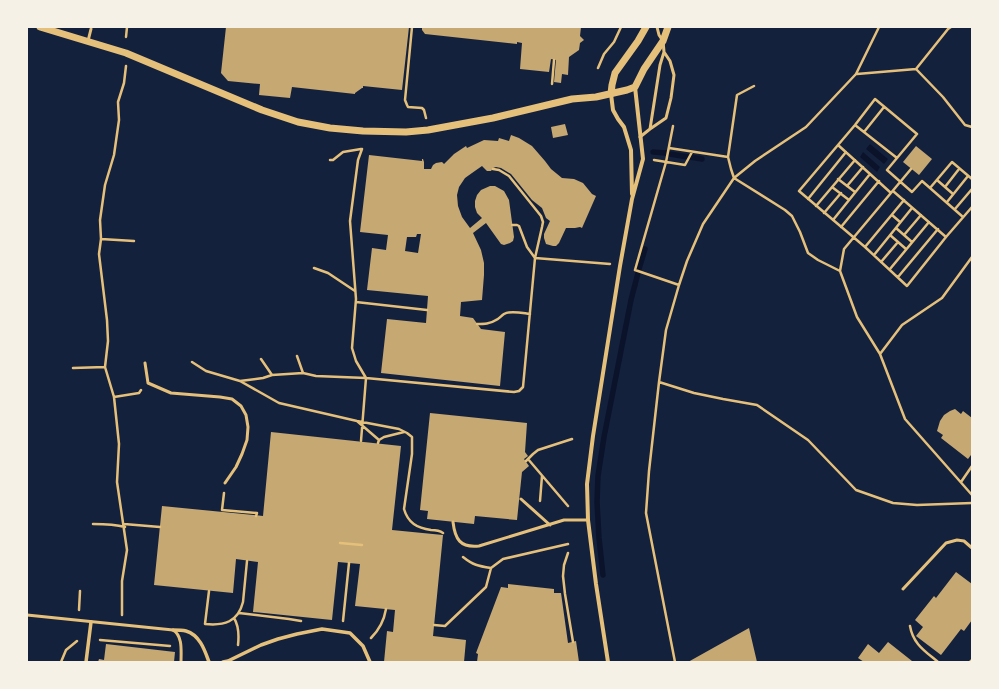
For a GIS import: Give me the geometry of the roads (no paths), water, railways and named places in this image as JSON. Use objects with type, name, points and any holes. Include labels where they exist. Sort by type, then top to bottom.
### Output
[{"type":"street","points":[[40,27],[126,53],[262,110],[298,122],[330,128],[363,131],[406,132],[428,130],[493,118],[572,99],[611,94],[635,87]]},
{"type":"street","points":[[632,199],[631,150],[624,127],[613,110],[611,94],[615,73],[646,27]]},
{"type":"street","points":[[608,662],[588,520],[587,484],[593,436],[620,266],[632,199],[643,159],[635,87],[644,69],[663,41],[668,27]]},
{"type":"street","points":[[86,662],[91,622]]},
{"type":"street","points":[[222,662],[278,639],[322,629],[350,633],[364,646],[370,662]]},
{"type":"street","points":[[173,630],[187,631],[193,635],[204,648],[209,662]]},
{"type":"lane","points":[[650,129],[660,65],[664,52],[663,41],[659,35],[657,27]]},
{"type":"lane","points":[[88,42],[91,29]]},
{"type":"lane","points":[[640,137],[666,118],[671,98],[674,75],[670,61],[664,52]]},
{"type":"lane","points":[[145,363],[148,383],[171,393],[232,399],[241,406],[246,415],[248,426],[247,440],[236,466],[225,483]]},
{"type":"lane","points":[[521,499],[550,525]]},
{"type":"lane","points":[[453,522],[454,529],[460,541],[464,545],[471,547],[479,546],[564,520],[588,520]]},
{"type":"lane","points":[[903,589],[946,543],[957,540],[964,541],[972,548]]},
{"type":"lane","points":[[27,615],[173,630],[178,634],[181,647],[181,662]]},
{"type":"water","points":[[870,144],[888,159],[884,164],[866,149]]},
{"type":"water","points":[[863,152],[880,167],[877,172],[860,157]]},
{"type":"waterway","points":[[653,152],[666,153]]},
{"type":"waterway","points":[[670,154],[688,157]]},
{"type":"waterway","points":[[690,157],[702,159]]},
{"type":"waterway","points":[[639,269],[645,249]]},
{"type":"waterway","points":[[603,575],[597,502],[598,476],[604,437],[631,300],[638,273]]}]
